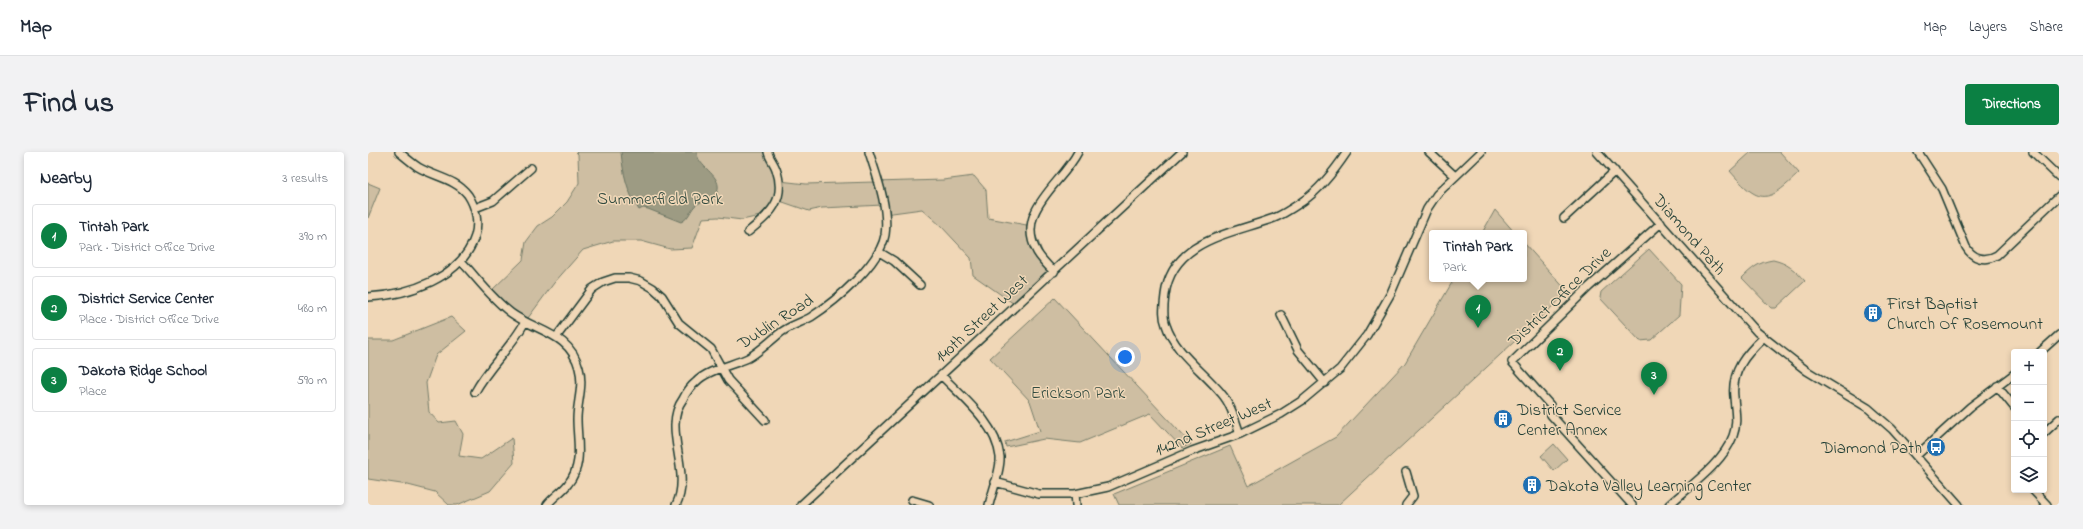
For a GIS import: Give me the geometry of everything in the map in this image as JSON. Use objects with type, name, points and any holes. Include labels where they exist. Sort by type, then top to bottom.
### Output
[{"type":"street","points":[[368,297],[388,296],[414,289],[439,277],[461,261],[471,248],[477,227],[474,208],[468,195],[458,185],[418,167],[399,152]]},
{"type":"street","points":[[748,232],[766,218],[779,196],[780,182],[776,167],[768,152]]},
{"type":"street","name":"Dublin Road","points":[[676,505],[682,476],[674,424],[681,400],[696,381],[722,368],[748,358],[779,334],[817,312],[870,266],[880,252],[885,235],[885,217],[880,188],[869,152]]},
{"type":"street","points":[[1054,272],[1038,253],[1031,231],[1032,219],[1044,195],[1078,152]]},
{"type":"street","name":"140th Street West","points":[[801,505],[1182,152]]},
{"type":"street","points":[[1240,434],[1233,414],[1222,394],[1176,345],[1165,325],[1164,306],[1170,277],[1177,264],[1186,254],[1205,241],[1275,217],[1304,201],[1328,178],[1347,152]]},
{"type":"street","points":[[1429,152],[1455,176]]},
{"type":"street","name":"142nd Street West","points":[[995,482],[1039,494],[1075,494],[1108,487],[1240,434],[1281,414],[1325,383],[1356,350],[1373,325],[1391,293],[1427,209],[1437,194],[1481,152]]},
{"type":"street","name":"Diamond Path","points":[[1597,152],[1731,304],[1764,337],[1807,371],[1868,408],[1892,429],[1959,505]]},
{"type":"street","points":[[1918,152],[1942,189],[1967,249],[1974,256],[1983,259],[1997,255],[2059,196]]},
{"type":"street","points":[[2033,152],[2059,177]]},
{"type":"street","points":[[474,208],[493,201],[530,168]]},
{"type":"street","points":[[1564,218],[1615,171]]},
{"type":"street","name":"District Office Drive","points":[[1632,505],[1551,415],[1550,405],[1512,362],[1595,282],[1661,223]]},
{"type":"street","points":[[880,252],[894,261],[920,285]]},
{"type":"street","points":[[461,261],[499,302],[525,322],[557,336],[571,350],[580,374],[581,387],[577,419],[580,453],[570,482],[547,505]]},
{"type":"street","points":[[557,336],[592,289],[603,282],[615,278],[629,278],[641,281],[653,288],[662,296],[679,323],[711,349],[728,380],[765,420]]},
{"type":"street","points":[[1281,315],[1298,350],[1325,383]]},
{"type":"street","points":[[475,392],[488,370],[510,346],[525,322]]},
{"type":"street","points":[[2043,349],[2059,335]]},
{"type":"street","points":[[1669,505],[1717,460],[1727,448],[1736,427],[1734,389],[1736,374],[1746,354],[1764,337]]},
{"type":"street","points":[[941,375],[986,424],[994,435],[1000,458],[988,505]]},
{"type":"street","points":[[1916,456],[1970,407],[2011,376]]},
{"type":"street","points":[[1998,386],[2011,403]]},
{"type":"street","points":[[2047,430],[2059,419]]},
{"type":"street","points":[[1406,472],[1413,496],[1406,505]]},
{"type":"street","points":[[2036,493],[2047,505]]},
{"type":"street","points":[[1075,494],[1076,505]]},
{"type":"street","points":[[912,500],[929,505]]},
{"type":"green space","name":"Summerfield Park","points":[[576,152],[768,152],[780,181],[806,184],[943,180],[974,176],[986,190],[988,218],[1032,226],[1047,264],[1054,272],[1017,306],[973,275],[971,258],[941,226],[922,209],[885,214],[883,205],[822,208],[809,211],[777,200],[769,214],[742,220],[718,217],[703,218],[692,248],[670,249],[641,241],[613,241],[583,250],[554,283],[525,322],[490,292],[523,260],[526,242],[538,226],[552,217],[567,202],[579,183],[578,154]]},
{"type":"green space","points":[[1751,152],[1780,152],[1799,173],[1771,195],[1757,195],[1740,182],[1730,171]]},
{"type":"green space","points":[[368,183],[380,188],[368,218]]},
{"type":"green space","points":[[1495,210],[1512,230],[1484,230]]},
{"type":"green space","points":[[1527,246],[1568,292],[1338,505],[1119,505],[1114,494],[1230,446],[1248,486],[1336,437],[1405,363],[1452,282],[1527,282]]},
{"type":"green space","points":[[1649,249],[1681,284],[1679,315],[1651,340],[1640,341],[1600,298],[1601,292]]},
{"type":"green space","points":[[1773,260],[1790,268],[1805,281],[1776,308],[1771,308],[1742,278],[1756,266]]},
{"type":"green space","name":"Erickson Park","points":[[1055,298],[1191,444],[1182,448],[1150,414],[1080,443],[1044,439],[1006,447],[1005,442],[1040,431],[1030,401],[990,358]]},
{"type":"green space","points":[[451,317],[466,331],[436,355],[426,383],[429,412],[439,423],[456,421],[463,434],[459,456],[481,459],[512,438],[514,463],[490,491],[457,505],[449,505],[435,492],[408,485],[368,479],[368,340],[393,340]]},
{"type":"green space","points":[[1554,444],[1567,459],[1554,471],[1541,456]]},
{"type":"shaded area","points":[[621,152],[697,152],[699,160],[717,181],[717,191],[714,197],[697,204],[681,222],[648,209],[643,208],[639,210],[631,196],[626,182]]},
{"type":"place","name":"First Baptist Church Of Rosemount","points":[[1873,313]]},
{"type":"place","name":"Tintah Park","points":[[1478,328]]},
{"type":"place","name":"District Service Center","points":[[1560,371]]},
{"type":"place","name":"Dakota Ridge School","points":[[1654,395]]},
{"type":"place","name":"District Service Center Annex","points":[[1503,419]]},
{"type":"place","name":"Diamond Path","points":[[1936,447]]},
{"type":"place","name":"Dakota Valley Learning Center","points":[[1532,485]]}]
